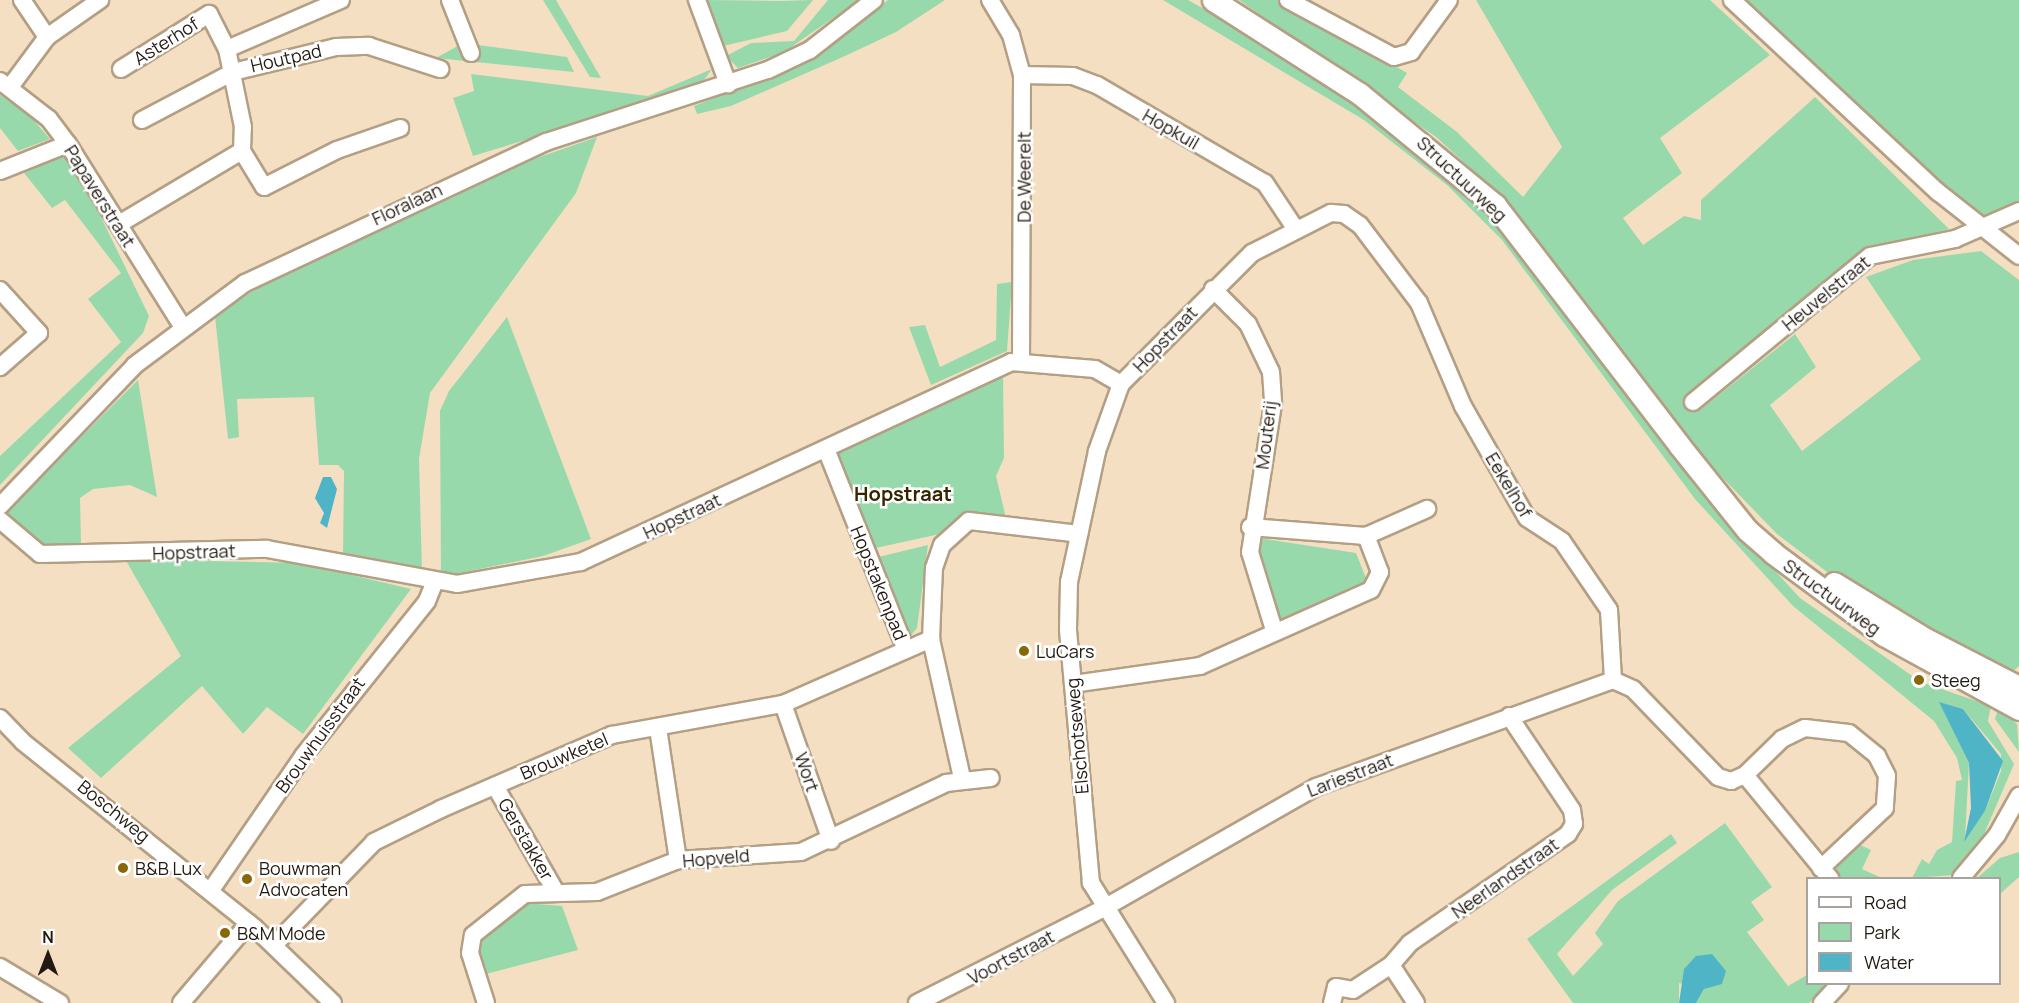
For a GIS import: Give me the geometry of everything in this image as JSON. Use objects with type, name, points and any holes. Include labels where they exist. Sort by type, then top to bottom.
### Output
[{"type":"main road","name":"Structuurweg","points":[[1213,0],[1360,94],[1495,205],[1747,530],[1796,572],[1884,635],[2019,709]]},
{"type":"main road","name":"Structuurweg","points":[[1679,445],[1791,553],[1882,614],[2019,687]]},
{"type":"street","points":[[22,0],[47,37]]},
{"type":"street","points":[[5,84],[47,37],[100,0]]},
{"type":"street","points":[[340,0],[227,49],[233,72],[242,151],[264,187],[337,150],[400,128]]},
{"type":"street","points":[[450,0],[471,52]]},
{"type":"street","points":[[697,0],[728,84]]},
{"type":"street","name":"Floralaan","points":[[0,506],[135,365],[182,326],[283,262],[502,160],[728,84],[810,50],[874,0]]},
{"type":"street","name":"De Weerelt","points":[[990,0],[1011,35],[1022,75],[1021,362]]},
{"type":"street","points":[[1288,0],[1390,56],[1404,56],[1417,45],[1449,0]]},
{"type":"street","points":[[1732,0],[1980,227],[2019,256]]},
{"type":"street","name":"Asterhof","points":[[121,69],[209,14],[227,49]]},
{"type":"street","name":"Houtpad","points":[[142,120],[233,72],[357,45],[440,69]]},
{"type":"street","name":"Hopkuil","points":[[1022,75],[1073,76],[1097,85],[1265,183],[1295,228]]},
{"type":"street","name":"Papaverstraat","points":[[5,84],[49,118],[69,144],[182,326]]},
{"type":"street","points":[[0,171],[69,144]]},
{"type":"street","points":[[119,224],[242,151]]},
{"type":"street","name":"Heuvelstraat","points":[[1693,402],[1870,256],[1955,238],[2019,211]]},
{"type":"street","name":"Eekelhof","points":[[1295,228],[1331,213],[1352,218],[1419,303],[1463,406],[1527,518],[1562,541],[1609,610],[1613,680]]},
{"type":"street","name":"Hopstraat","points":[[0,520],[40,554],[267,549],[320,556],[434,584],[505,578],[581,562],[1002,365],[1021,362],[1095,369],[1121,384],[1213,289],[1261,246],[1295,228]]},
{"type":"street","name":"Mouterij","points":[[1213,289],[1248,324],[1271,372],[1273,404],[1250,527],[1254,576],[1274,630]]},
{"type":"street","points":[[0,291],[39,333],[0,368]]},
{"type":"street","name":"Elschotseweg","points":[[1121,384],[1097,451],[1079,534],[1067,606],[1087,861],[1104,908],[1166,1003]]},
{"type":"street","name":"Hopstakenpad","points":[[826,449],[906,650]]},
{"type":"street","points":[[1250,527],[1366,536],[1427,509]]},
{"type":"street","points":[[962,778],[931,639],[934,568],[953,530],[969,521],[1079,534]]},
{"type":"street","points":[[1073,684],[1188,670],[1378,583],[1380,572],[1366,536]]},
{"type":"street","name":"Brouwhuisstraat","points":[[211,890],[303,756],[427,601],[434,584]]},
{"type":"street","name":"Brouwketel","points":[[274,945],[374,842],[612,735],[783,704],[931,639]]},
{"type":"street","points":[[1613,680],[1633,688],[1718,777],[1731,781],[1746,775],[1782,739],[1805,728],[1849,733],[1877,756],[1887,776],[1885,808],[1826,873],[1746,775]]},
{"type":"street","name":"Lariestraat","points":[[1104,908],[1296,796],[1509,716],[1613,680]]},
{"type":"street","name":"Wort","points":[[783,704],[831,841]]},
{"type":"street","name":"Neerlandstraat","points":[[1332,1003],[1336,987],[1353,990],[1391,965],[1410,944],[1568,834],[1574,824],[1572,810],[1509,716]]},
{"type":"street","name":"Boschweg","points":[[0,718],[22,742],[211,890],[274,945],[333,1003]]},
{"type":"street","points":[[658,728],[678,860]]},
{"type":"street","name":"Hopveld","points":[[486,1003],[470,953],[472,935],[525,894],[597,892],[678,860],[801,852],[831,841],[962,778],[991,778]]},
{"type":"street","name":"Gerstakker","points":[[495,786],[556,892]]},
{"type":"street","points":[[1964,877],[1997,835],[2019,796]]},
{"type":"street","points":[[1964,877],[2019,821]]},
{"type":"street","name":"Voortstraat","points":[[917,1003],[1104,908]]},
{"type":"street","points":[[181,1003],[249,923]]},
{"type":"street","points":[[1391,965],[1416,1003]]},
{"type":"street","points":[[0,967],[60,1003]]},
{"type":"street","points":[[1822,1003],[1839,985]]},
{"type":"green space","points":[[543,0],[556,0],[601,78],[590,77]]},
{"type":"green space","points":[[707,0],[813,0],[787,31],[723,46]]},
{"type":"green space","points":[[828,0],[859,0],[784,52],[738,68],[726,56],[751,43],[794,41]]},
{"type":"green space","points":[[888,0],[945,0],[896,32],[845,56],[731,106],[697,114],[694,106],[804,62]]},
{"type":"green space","points":[[1163,0],[1188,0],[1260,40],[1339,89],[1454,177],[1510,233],[1703,492],[1800,598],[1921,682],[1991,706],[1988,721],[2014,764],[1976,853],[1954,875],[1913,877],[1922,859],[1929,864],[1937,850],[1952,842],[1956,781],[1962,780],[1957,758],[1934,721],[1793,606],[1695,499],[1502,240],[1447,185],[1364,120]],"holes":[[[1940,703],[1963,709],[2001,754],[2001,771],[1985,811],[1965,839],[1969,763]]]},
{"type":"green space","points":[[1239,0],[1280,0],[1407,73],[1398,87],[1457,132],[1523,197],[1562,147],[1476,0],[1710,0],[1770,55],[1660,138],[1682,173],[1623,218],[1643,245],[1684,216],[1701,220],[1701,200],[1815,97],[1949,229],[1872,249],[1686,395],[1700,410],[1795,334],[1816,367],[1770,405],[1802,451],[1921,359],[1866,277],[1913,260],[1981,251],[2019,280],[2019,666],[2007,677],[1856,594],[1777,534],[1688,442],[1487,183],[1436,137]]},
{"type":"green space","points":[[1741,0],[2019,0],[2019,202],[1977,223]]},
{"type":"green space","points":[[463,43],[567,57],[574,72],[436,58]]},
{"type":"green space","points":[[712,69],[704,80],[662,98],[473,156],[453,98],[474,91],[471,74],[648,96]]},
{"type":"green space","points":[[0,95],[29,115],[50,139],[18,151],[0,128]]},
{"type":"green space","points":[[597,137],[576,193],[430,393],[419,459],[422,573],[343,556],[344,471],[338,465],[319,465],[314,397],[237,399],[239,437],[228,439],[215,316],[271,279],[462,184]]},
{"type":"green space","points":[[62,154],[99,213],[149,316],[143,333],[0,485],[0,456],[121,342],[88,299],[121,273],[65,200],[52,208],[21,169]]},
{"type":"green space","points":[[1012,282],[1007,351],[931,385],[909,327],[925,325],[940,367],[996,340],[997,284]]},
{"type":"green space","points":[[507,317],[591,539],[543,556],[441,577],[440,411],[449,391]]},
{"type":"green space","points":[[1003,374],[1004,458],[996,476],[1006,518],[953,525],[940,534],[871,549],[837,449]]},
{"type":"green space","points":[[138,380],[157,497],[130,485],[93,489],[80,498],[81,545],[35,544],[7,521],[6,512]]},
{"type":"green space","points":[[1253,537],[1356,553],[1369,586],[1279,627]]},
{"type":"green space","points":[[928,545],[917,628],[906,641],[870,559]]},
{"type":"green space","points":[[125,559],[301,563],[411,589],[303,734],[267,707],[243,734],[202,686],[101,778],[68,748],[181,656]]},
{"type":"green space","points":[[1998,709],[2017,724],[2019,752],[1995,719]]},
{"type":"green space","points":[[1725,823],[1772,887],[1751,902],[1764,920],[1747,932],[1788,986],[1806,976],[1806,985],[1828,985],[1809,1003],[1696,1003],[1704,989],[1679,983],[1679,1003],[1573,1003],[1527,939],[1671,834],[1677,843],[1612,890],[1557,954],[1573,976],[1603,944],[1595,933],[1618,901]]},
{"type":"green space","points":[[1858,844],[1871,850],[1862,869],[1880,877],[1837,877],[1837,862]]},
{"type":"green space","points":[[2019,852],[2019,877],[2001,893],[2001,877],[1978,877],[2000,858]]},
{"type":"green space","points":[[525,903],[562,906],[578,950],[482,975],[474,946],[480,936]]},
{"type":"water","points":[[323,477],[331,477],[337,489],[327,528],[320,523],[324,513],[315,498]]},
{"type":"water","points":[[1939,702],[1963,709],[2003,761],[1985,811],[1964,842],[1971,808],[1969,763]]},
{"type":"water","points":[[1712,954],[1726,971],[1722,984],[1704,989],[1696,1003],[1679,1003],[1684,969],[1696,956]]},
{"type":"place","name":"LuCars","points":[[1024,651]]},
{"type":"place","name":"Steeg","points":[[1919,680]]},
{"type":"place","name":"B&B Lux","points":[[123,868]]},
{"type":"place","name":"Bouwman Advocaten","points":[[247,879]]},
{"type":"place","name":"B&M Mode","points":[[225,933]]},
{"type":"district","name":"Hopstraat","points":[[903,493]]}]
